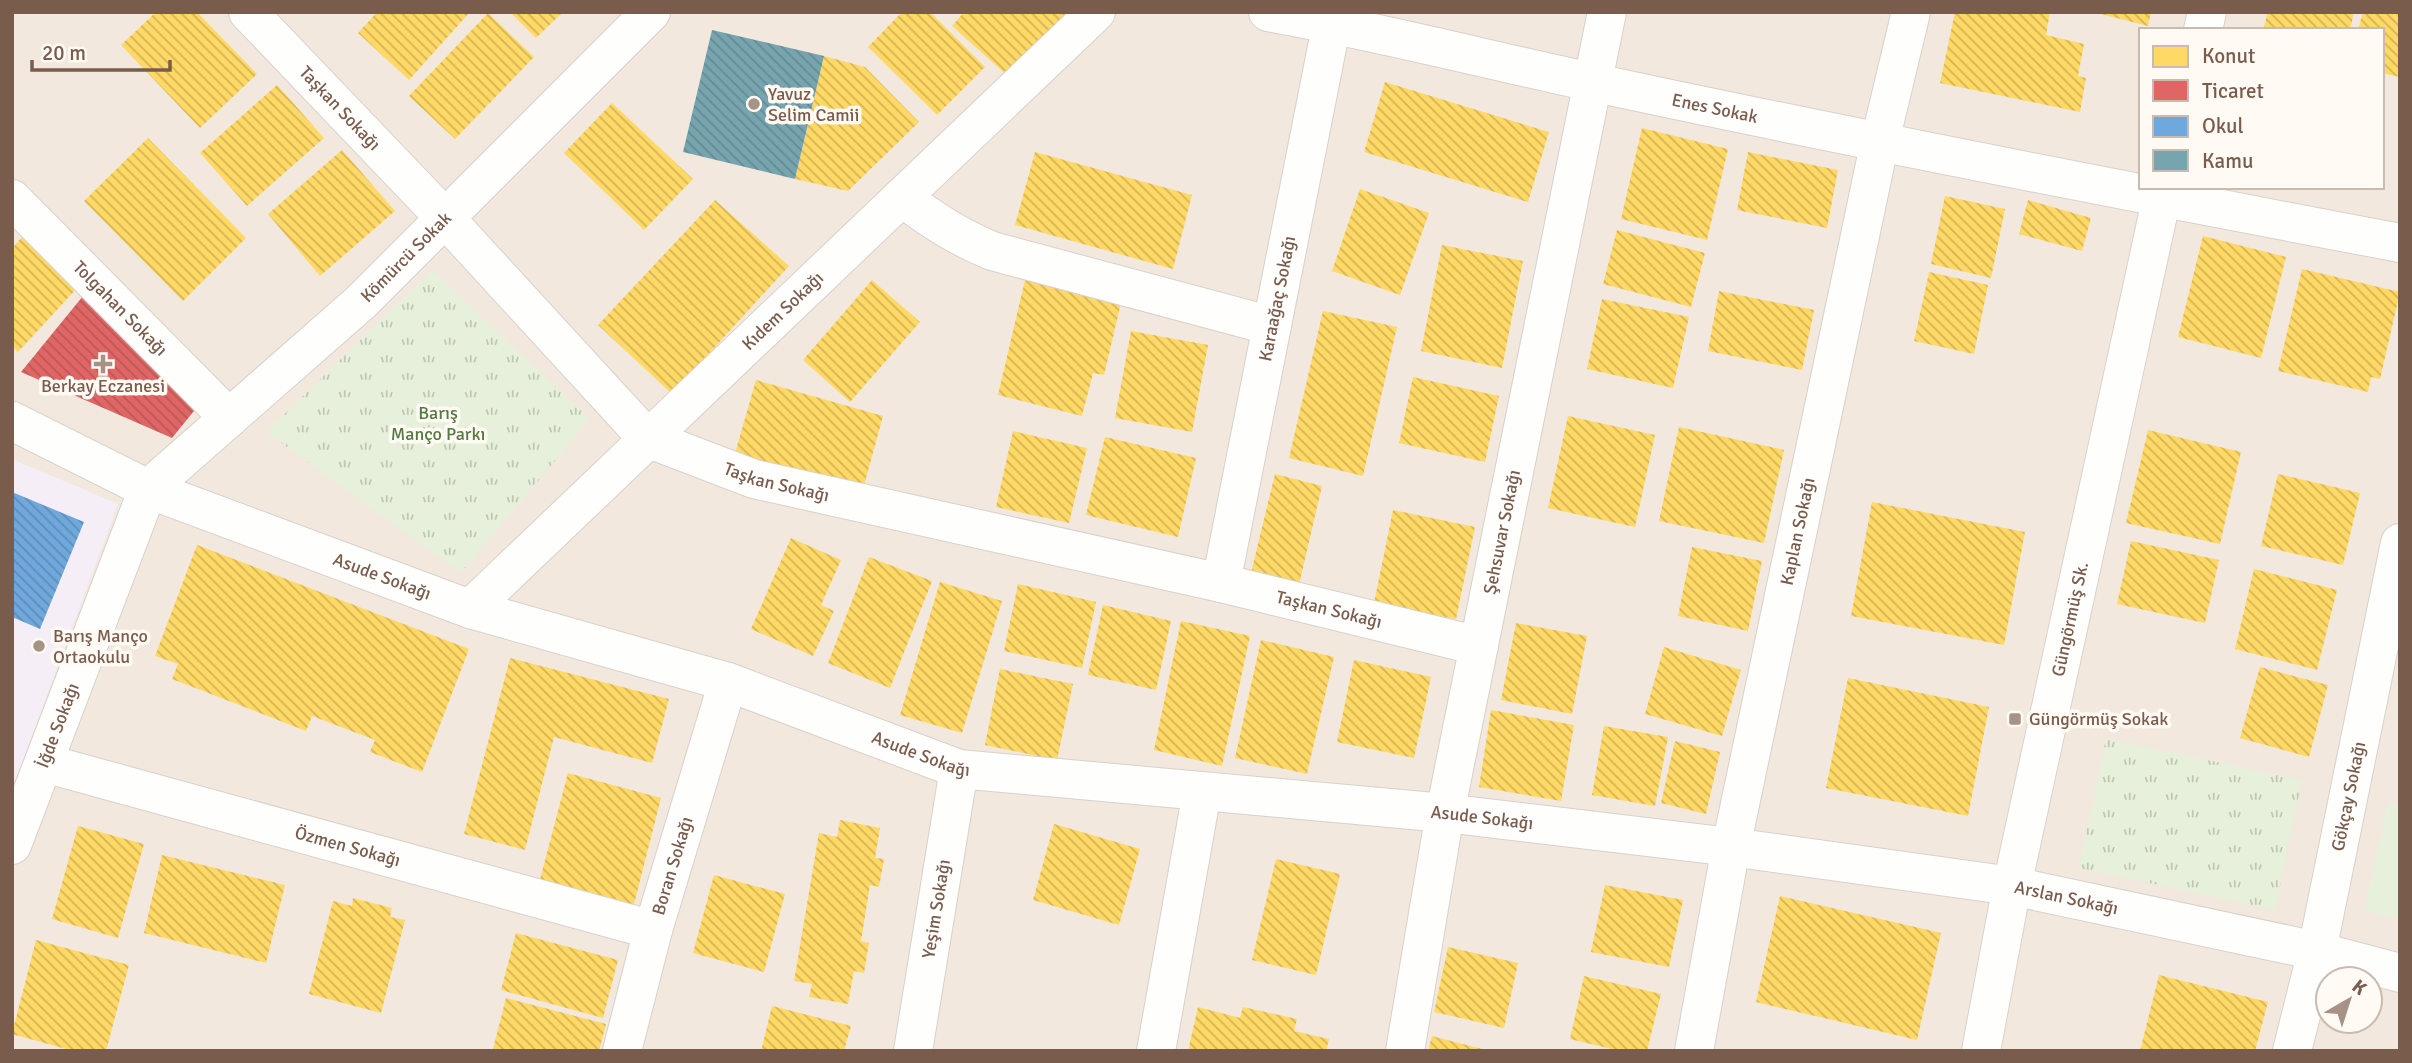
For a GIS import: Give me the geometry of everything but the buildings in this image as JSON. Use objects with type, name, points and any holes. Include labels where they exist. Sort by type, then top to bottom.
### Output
[{"type":"street","name":"Taşkan Sokağı","points":[[248,12],[445,218],[647,438],[754,479],[1221,583],[1479,646]]},
{"type":"street","name":"Kömürcü Sokak","points":[[148,489],[361,302],[651,12]]},
{"type":"street","name":"Kıdem Sokağı","points":[[470,609],[1096,12]]},
{"type":"street","name":"Enes Sokak","points":[[1268,12],[1333,18],[1592,82],[1880,141],[2139,189]]},
{"type":"street","name":"Şehsuvar Sokağı","points":[[1405,1051],[1446,813],[1607,12]]},
{"type":"street","name":"Kaplan Sokağı","points":[[1694,1051],[1731,847],[1880,141],[1911,12]]},
{"type":"street","name":"Karaağaç Sokağı","points":[[1221,583],[1333,18]]},
{"type":"street","name":"Enes Sokak","points":[[2141,189],[2400,243]]},
{"type":"street","name":"Güngörmüş Sk.","points":[[1981,1051],[2012,886],[2163,193]]},
{"type":"street","points":[[902,197],[933,222],[961,239],[992,251],[1272,326]]},
{"type":"street","name":"Tolgahan Sokağı","points":[[12,199],[229,418]]},
{"type":"street","name":"Asude Sokağı","points":[[12,421],[148,489],[470,609],[728,682],[959,769],[1446,813],[1731,847]]},
{"type":"street","name":"İğde Sokağı","points":[[12,845],[148,489]]},
{"type":"street","name":"Gökçay Sokağı","points":[[2292,1051],[2318,951],[2400,542]]},
{"type":"street","name":"Boran Sokağı","points":[[622,1051],[653,930],[728,682]]},
{"type":"street","name":"Özmen Sokağı","points":[[44,763],[653,930]]},
{"type":"street","name":"Yeşim Sokağı","points":[[913,1051],[959,769]]},
{"type":"street","points":[[1156,1051],[1202,792]]},
{"type":"street","name":"Arslan Sokağı","points":[[1731,847],[2012,886],[2318,951],[2400,973]]},
{"type":"shaded area","points":[[12,12],[2400,12],[2400,1051],[12,1051]]},
{"type":"shaded area","name":"Barış Manço Ortaokulu","points":[[12,459],[118,504],[12,789]]},
{"type":"green space","name":"Barış Manço Parkı","points":[[432,270],[590,419],[461,573],[266,432]]},
{"type":"green space","points":[[2106,739],[2302,780],[2275,910],[2079,868]]},
{"type":"green space","points":[[2388,802],[2400,805],[2400,920],[2364,911]]},
{"type":"place","name":"Yavuz Selim Camii","points":[[754,104]]},
{"type":"place","name":"Berkay Eczanesi","points":[[103,364]]},
{"type":"place","name":"Barış Manço Ortaokulu","points":[[39,646]]},
{"type":"place","name":"Güngörmüş Sokak","points":[[2015,719]]}]
